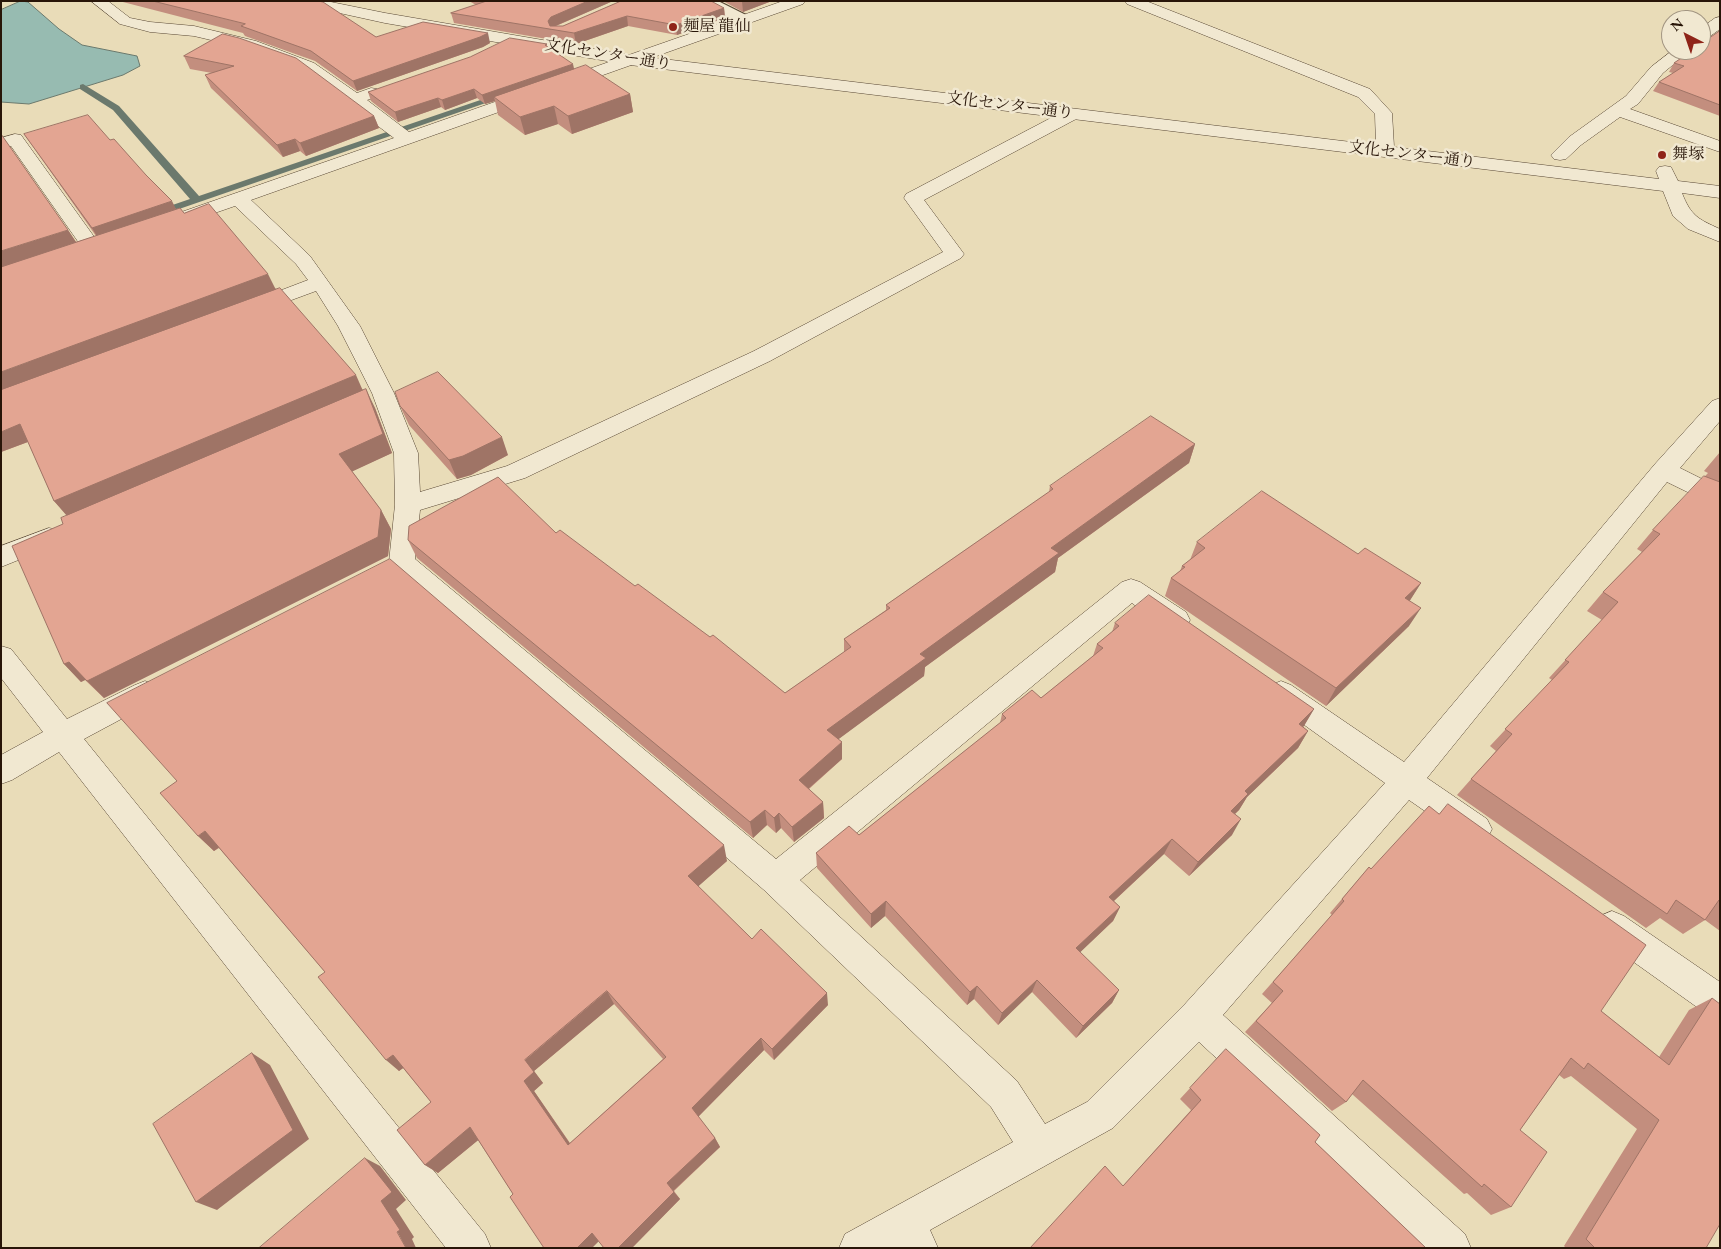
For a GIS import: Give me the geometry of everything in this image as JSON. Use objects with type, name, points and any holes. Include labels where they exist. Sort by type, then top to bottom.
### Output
[{"type":"street","points":[[98,1],[125,20],[150,27],[194,31],[250,44],[308,66],[355,98],[400,133]]},
{"type":"street","name":"文化センター通り","points":[[303,1],[510,40],[631,52],[1072,114],[1384,143],[1720,192]]},
{"type":"street","name":"文化センター通り","points":[[380,1],[530,27]]},
{"type":"street","points":[[157,227],[240,199],[400,133],[631,52],[661,49],[798,1]]},
{"type":"street","points":[[1132,1],[1364,93],[1383,113],[1384,143]]},
{"type":"street","points":[[490,52],[510,40]]},
{"type":"street","name":"文化センター通り","points":[[661,49],[1008,90]]},
{"type":"street","points":[[1560,155],[1575,141],[1632,100],[1657,70],[1670,60]]},
{"type":"street","points":[[355,98],[382,89]]},
{"type":"street","points":[[1619,111],[1720,147]]},
{"type":"street","points":[[408,505],[516,472],[762,356],[954,254],[914,198],[1072,114]]},
{"type":"street","name":"文化センター通り","points":[[1364,132],[1384,143],[1404,136]]},
{"type":"street","points":[[1,144],[15,139],[90,245]]},
{"type":"street","points":[[1540,153],[1579,157]]},
{"type":"street","points":[[1645,166],[1720,174]]},
{"type":"street","points":[[1664,168],[1680,212],[1695,226],[1720,236]]},
{"type":"street","points":[[240,199],[303,260],[349,326],[374,397],[406,454],[408,505],[393,567],[776,879],[1004,1094],[1040,1150]]},
{"type":"street","points":[[229,316],[320,282]]},
{"type":"street","points":[[859,1248],[912,1235],[1040,1150],[1100,1115],[1198,1017],[1407,780],[1664,470],[1720,406]]},
{"type":"street","points":[[1664,470],[1720,499]]},
{"type":"street","points":[[1,557],[65,530]]},
{"type":"street","points":[[776,879],[1131,589],[1196,634]]},
{"type":"street","points":[[1,656],[471,1248]]},
{"type":"street","points":[[1261,679],[1503,849]]},
{"type":"street","points":[[1,771],[63,735],[170,680]]},
{"type":"street","points":[[1591,912],[1720,1003]]},
{"type":"street","points":[[1198,1017],[1451,1248]]},
{"type":"lane","points":[[706,1],[745,20]]},
{"type":"water","points":[[21,1],[28,2],[59,29],[82,45],[137,56],[140,66],[123,75],[29,104],[1,102],[1,10]]},
{"type":"building","points":[[153,1],[318,1],[323,2],[376,37],[423,22],[488,33],[353,81],[311,51],[241,26],[245,24]]},
{"type":"building","points":[[487,1],[588,1],[551,17],[548,21],[550,26],[563,26],[621,1],[711,1],[724,8],[676,25],[627,16],[574,33],[451,13]]},
{"type":"building","points":[[1720,31],[1720,105],[1659,82],[1684,66],[1674,63],[1678,60],[1711,60],[1711,37]]},
{"type":"building","points":[[223,34],[296,58],[374,116],[300,143],[295,139],[277,145],[205,75],[234,66],[184,56]]},
{"type":"building","points":[[510,38],[547,44],[545,45],[573,64],[482,95],[474,89],[442,100],[438,98],[395,112],[368,92],[470,57]]},
{"type":"building","points":[[586,65],[630,94],[568,116],[554,106],[520,117],[494,97]]},
{"type":"building","points":[[88,115],[110,140],[114,139],[172,201],[92,228],[24,134]]},
{"type":"building","points":[[1,134],[68,230],[1,251]]},
{"type":"building","points":[[209,204],[268,274],[1,372],[1,267],[180,208],[184,213]]},
{"type":"building","points":[[280,288],[356,375],[54,501],[20,424],[1,432],[1,390]]},
{"type":"building","points":[[438,372],[502,437],[463,456],[449,460],[400,406],[395,392]]},
{"type":"building","points":[[366,389],[383,434],[339,454],[381,510],[378,537],[87,681],[69,662],[64,664],[12,546],[63,524],[61,518]]},
{"type":"building","points":[[1151,416],[1195,444],[1051,548],[1059,553],[920,654],[926,658],[827,730],[842,742],[799,780],[823,802],[792,827],[779,813],[774,818],[765,810],[750,822],[408,540],[409,526],[498,477],[556,533],[560,530],[635,586],[638,584],[710,637],[713,635],[785,693],[851,647],[844,639],[890,608],[886,605],[1053,489],[1050,486]]},
{"type":"building","points":[[1704,476],[1720,482],[1720,901],[1705,920],[1676,900],[1667,914],[1471,779],[1512,734],[1505,729],[1569,662],[1565,660],[1618,602],[1603,592],[1660,534],[1653,530]]},
{"type":"building","points":[[1262,491],[1358,554],[1365,548],[1421,583],[1405,598],[1421,608],[1336,688],[1171,578],[1185,567],[1182,566],[1205,548],[1197,542]]},
{"type":"building","points":[[390,559],[724,845],[688,876],[752,939],[761,929],[827,993],[772,1049],[761,1038],[692,1108],[715,1138],[667,1183],[674,1192],[618,1248],[604,1248],[592,1233],[577,1248],[544,1248],[510,1197],[513,1194],[470,1127],[425,1165],[397,1130],[431,1102],[393,1055],[386,1060],[318,977],[325,972],[205,831],[198,836],[160,793],[177,781],[107,703]],"holes":[[[607,991],[666,1057],[568,1145],[524,1081],[534,1072],[525,1060]]]},
{"type":"building","points":[[1149,595],[1314,709],[1299,724],[1308,731],[1245,791],[1248,794],[1231,811],[1241,819],[1198,862],[1172,839],[1109,897],[1120,907],[1076,948],[1119,990],[1083,1026],[1037,980],[1002,1013],[977,986],[970,992],[886,901],[871,914],[816,853],[849,826],[859,835],[1006,718],[1002,714],[1032,690],[1041,698],[1103,648],[1097,644],[1119,626],[1115,623]]},
{"type":"building","points":[[1448,804],[1646,945],[1601,1011],[1669,1065],[1712,998],[1720,1004],[1720,1224],[1706,1248],[1595,1248],[1586,1239],[1659,1120],[1588,1063],[1584,1069],[1571,1058],[1520,1130],[1547,1152],[1511,1207],[1484,1184],[1482,1187],[1363,1080],[1346,1102],[1256,1021],[1283,991],[1273,982],[1344,901],[1342,899],[1369,867],[1371,869],[1429,806],[1439,814]]},
{"type":"building","points":[[1226,1049],[1320,1135],[1315,1142],[1426,1248],[1030,1248],[1105,1166],[1123,1186],[1201,1100],[1190,1088]]},
{"type":"building","points":[[252,1053],[293,1130],[196,1202],[153,1124]]},
{"type":"building","points":[[365,1158],[392,1192],[381,1201],[400,1230],[397,1232],[406,1248],[259,1248]]},
{"type":"waterway","points":[[83,87],[116,108],[197,200]]},
{"type":"waterway","points":[[197,200],[501,96]]},
{"type":"waterway","points":[[156,214],[197,200]]},
{"type":"place","name":"麺屋 龍仙","points":[[673,27]]},
{"type":"place","name":"舞塚","points":[[1662,155]]}]
